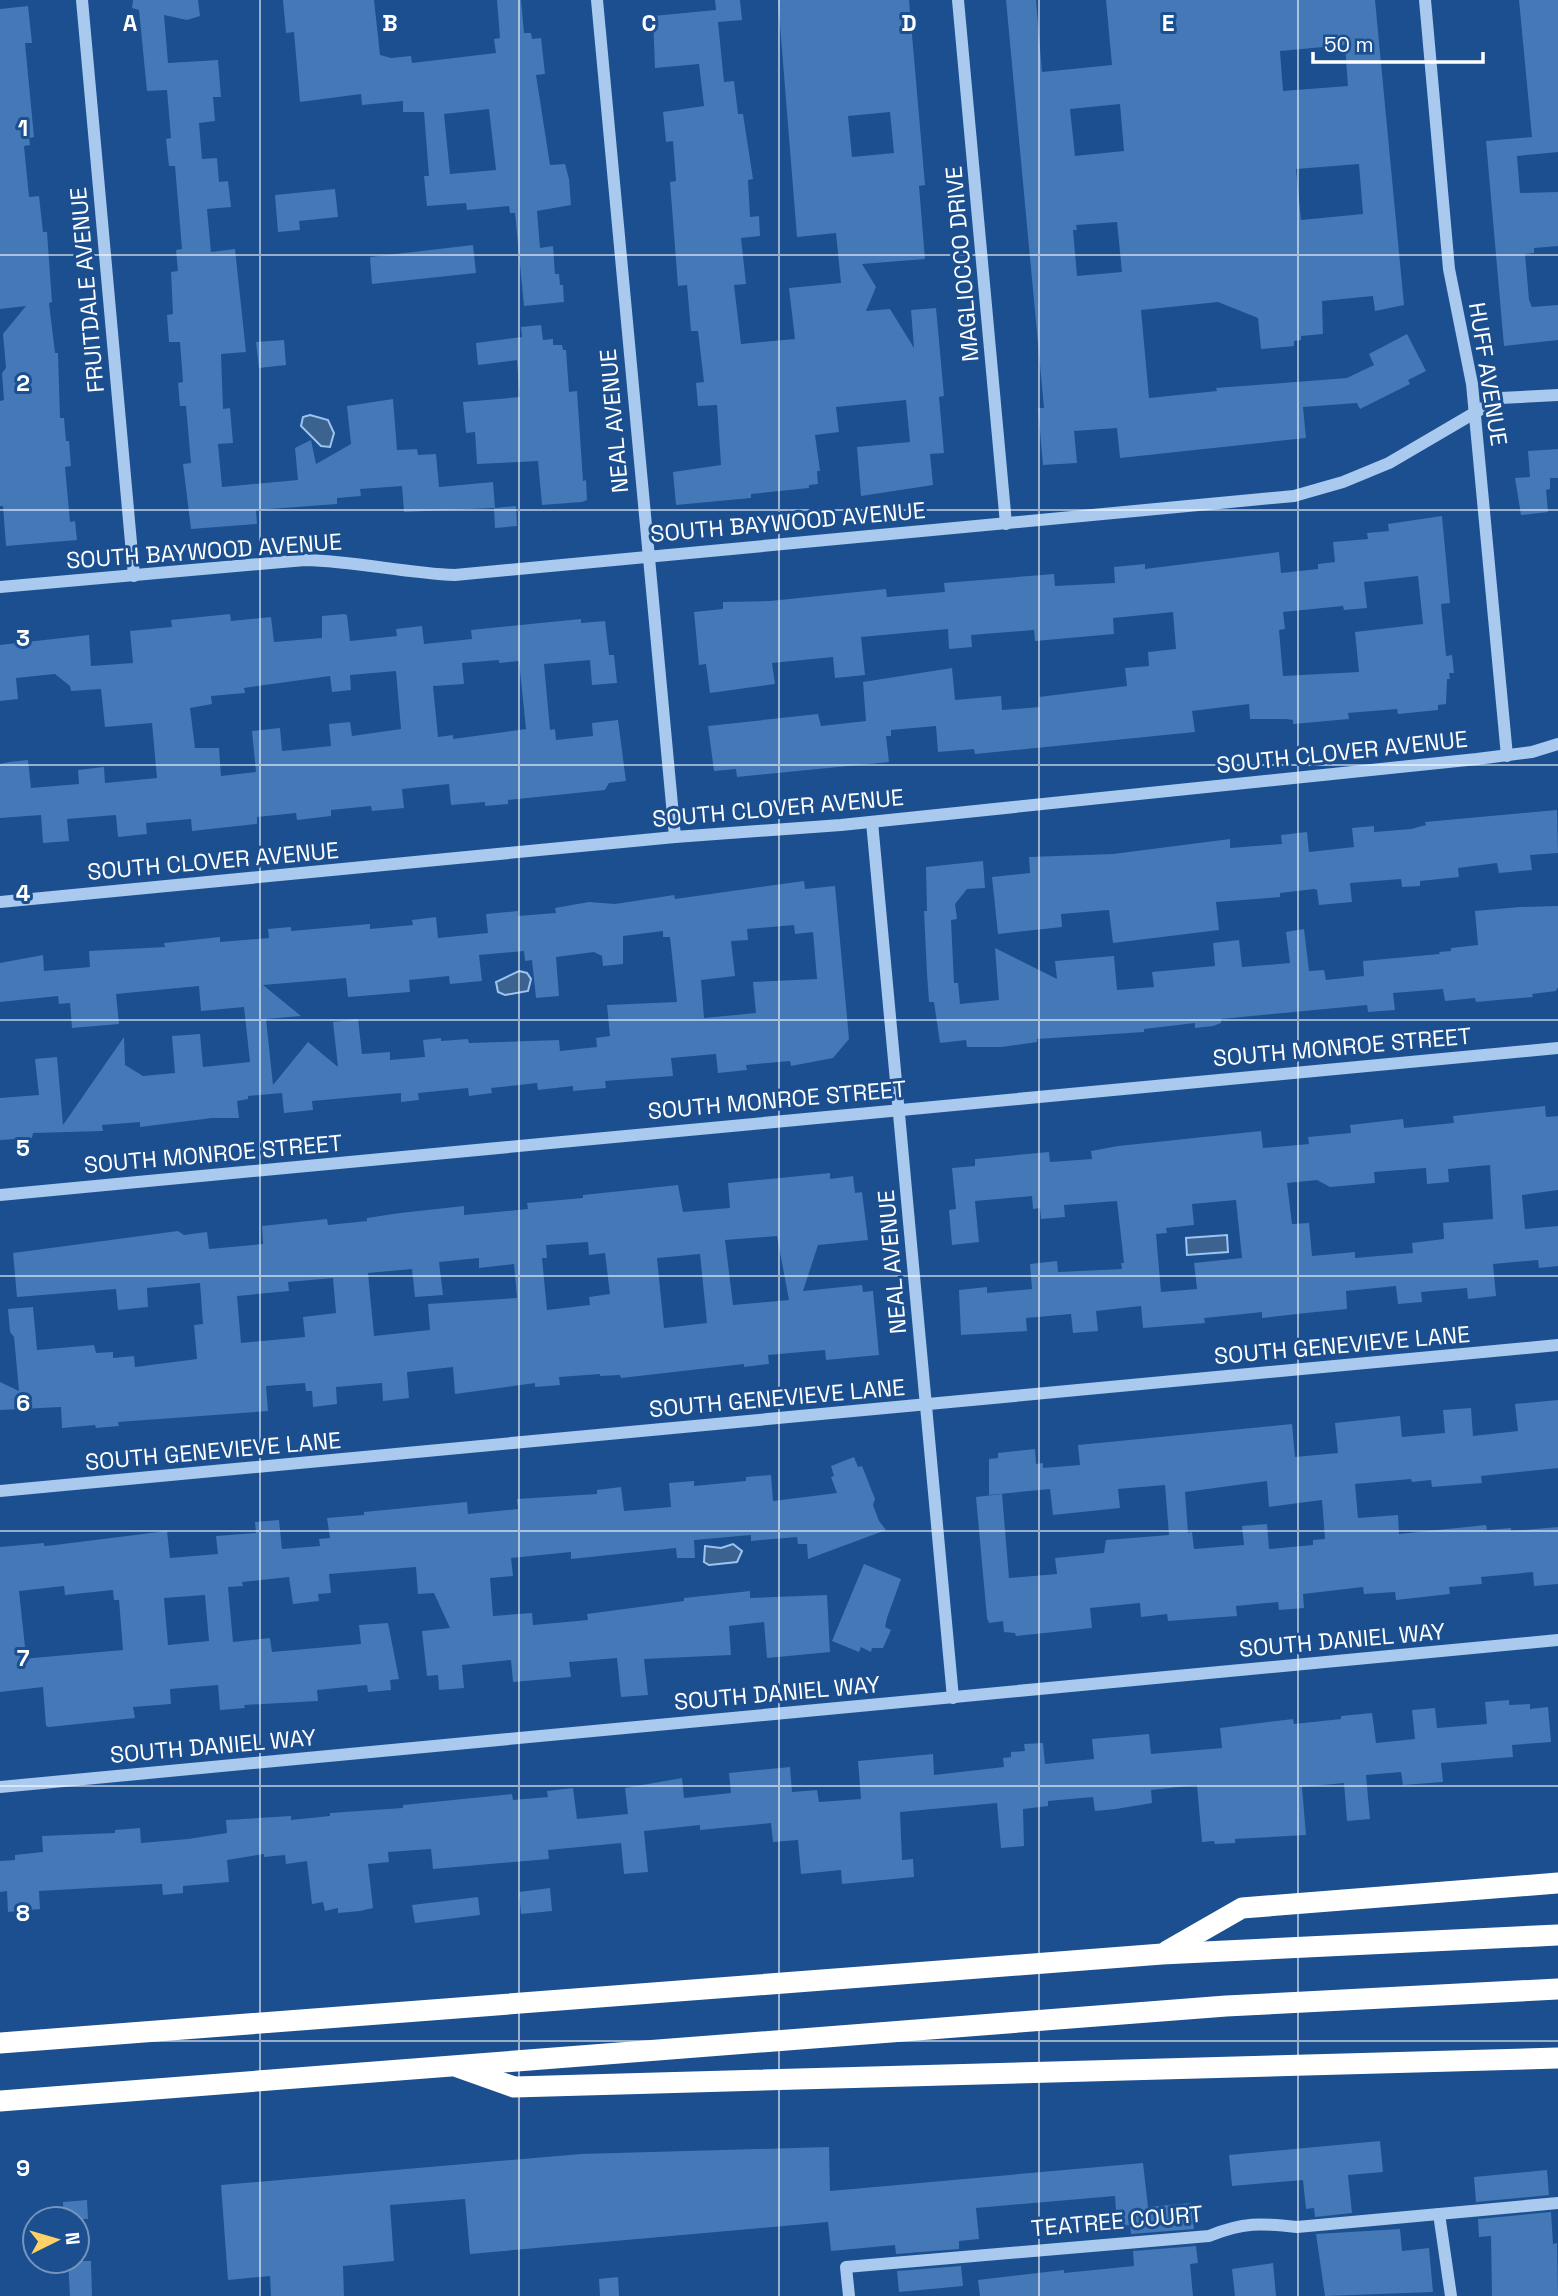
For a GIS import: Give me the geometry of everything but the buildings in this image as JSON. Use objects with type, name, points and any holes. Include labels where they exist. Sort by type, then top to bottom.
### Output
[{"type":"highway","points":[[1162,1954],[1242,1908],[1558,1883]]},
{"type":"highway","points":[[0,2043],[1162,1954],[1558,1936]]},
{"type":"highway","points":[[0,2101],[1226,2006],[1558,1989]]},
{"type":"highway","points":[[452,2065],[514,2087],[1558,2059]]},
{"type":"street","name":"FRUITDALE AVENUE","points":[[82,0],[134,576]]},
{"type":"street","name":"NEAL AVENUE","points":[[597,0],[675,837]]},
{"type":"street","name":"MAGLIOCCO DRIVE","points":[[958,0],[1006,524]]},
{"type":"street","name":"HUFF AVENUE","points":[[1425,0],[1449,270],[1472,384],[1507,755]]},
{"type":"street","name":"SOUTH BAYWOOD AVENUE","points":[[0,587],[305,560],[350,561],[413,573],[455,575],[1294,496],[1343,482],[1389,463],[1500,398],[1558,395]]},
{"type":"street","name":"SOUTH CLOVER AVENUE","points":[[0,902],[675,837],[872,822],[1507,755],[1558,744]]},
{"type":"street","name":"NEAL AVENUE","points":[[872,822],[954,1698]]},
{"type":"street","name":"SOUTH MONROE STREET","points":[[0,1195],[1558,1048]]},
{"type":"street","name":"SOUTH GENEVIEVE LANE","points":[[0,1491],[1558,1345]]},
{"type":"street","name":"SOUTH DANIEL WAY","points":[[0,1787],[1558,1640]]},
{"type":"street","name":"TEATREE COURT","points":[[849,2296],[846,2267],[1209,2236],[1238,2224],[1261,2223],[1297,2227],[1558,2203]]},
{"type":"street","points":[[1439,2214],[1451,2296]]},
{"type":"water","points":[[310,415],[328,420],[334,433],[330,447],[321,446],[301,426],[303,417]]},
{"type":"water","points":[[519,971],[527,973],[531,979],[528,991],[505,995],[498,992],[496,982]]},
{"type":"water","points":[[1227,1235],[1228,1252],[1187,1255],[1186,1238]]},
{"type":"water","points":[[733,1544],[742,1551],[737,1562],[709,1565],[704,1562],[705,1546],[721,1548]]}]
